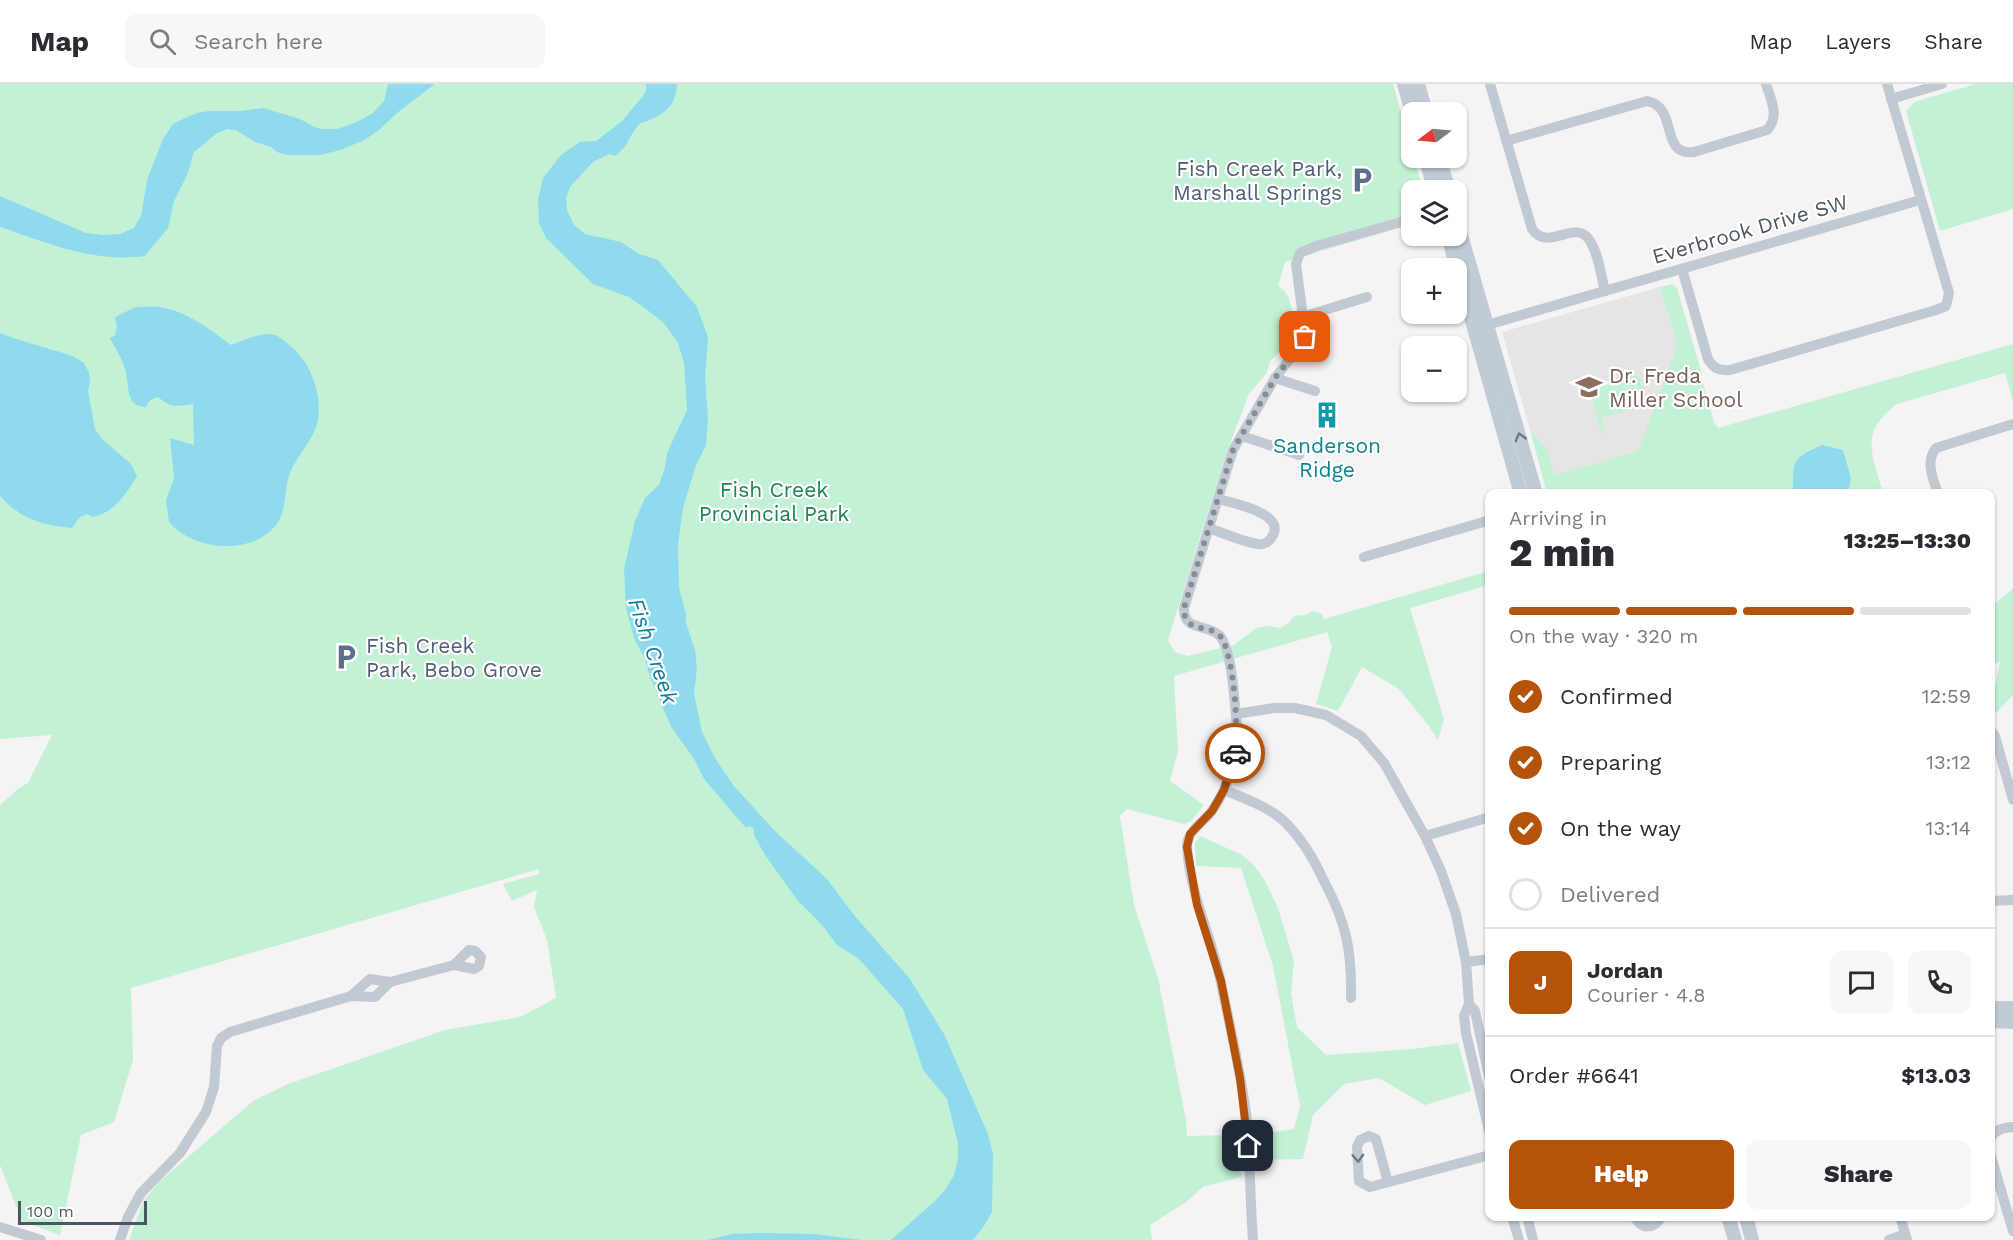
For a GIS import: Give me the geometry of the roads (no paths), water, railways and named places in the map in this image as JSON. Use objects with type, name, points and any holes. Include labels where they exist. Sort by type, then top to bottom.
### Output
[{"type":"main road","points":[[1404,84],[1409,102]]},
{"type":"main road","points":[[1418,84],[1423,102]]},
{"type":"main road","points":[[1452,246],[1534,489]]},
{"type":"main road","points":[[1462,246],[1520,489]]},
{"type":"main road","points":[[1995,1008],[2013,1008]]},
{"type":"main road","points":[[1995,1021],[2013,1022]]},
{"type":"main road","points":[[1729,1221],[1735,1240]]},
{"type":"main road","points":[[1747,1221],[1752,1240]]},
{"type":"street","points":[[1490,84],[1532,229],[1540,238],[1545,239],[1572,233],[1586,236],[1592,244],[1605,291]]},
{"type":"street","points":[[1506,141],[1647,101],[1661,108],[1672,142],[1677,148],[1685,153],[1694,153],[1767,130],[1775,117],[1766,84]]},
{"type":"street","points":[[1682,269],[1708,359],[1716,369],[1730,370],[1946,306],[1949,293],[1887,84]]},
{"type":"street","points":[[1891,99],[1942,84]]},
{"type":"street","name":"Everbrook Drive SW","points":[[1481,327],[1920,200]]},
{"type":"street","points":[[1253,1240],[1246,1125],[1240,1078],[1221,981],[1195,898],[1187,847],[1190,834],[1212,811],[1224,790],[1236,747],[1236,714],[1228,655],[1221,638],[1215,633],[1192,625],[1186,620],[1184,612],[1233,450],[1275,378],[1304,341],[1305,332],[1296,264],[1300,253],[1316,246],[1401,222]]},
{"type":"street","points":[[1302,317],[1367,297]]},
{"type":"street","points":[[1275,378],[1315,391]]},
{"type":"street","points":[[1937,489],[1930,465],[1930,459],[1936,448],[2013,424]]},
{"type":"street","points":[[1242,436],[1299,455]]},
{"type":"street","points":[[1209,528],[1258,544],[1266,543],[1274,535],[1272,519],[1265,514],[1218,499]]},
{"type":"street","points":[[1364,557],[1485,521]]},
{"type":"street","points":[[1236,714],[1274,708],[1294,708],[1326,715],[1344,724],[1370,744],[1384,763],[1425,836],[1450,896],[1466,962],[1469,1004],[1464,1016],[1473,1069],[1485,1117]]},
{"type":"street","points":[[1995,736],[2013,800]]},
{"type":"street","points":[[1224,790],[1250,801],[1283,820],[1308,848],[1344,923],[1352,967],[1351,998]]},
{"type":"street","points":[[1425,836],[1485,818]]},
{"type":"street","points":[[1995,901],[2013,900]]},
{"type":"street","points":[[1466,962],[1485,960]]},
{"type":"street","points":[[351,996],[370,979],[390,982],[454,965]]},
{"type":"street","points":[[120,1240],[131,1210],[141,1192],[180,1153],[206,1112],[214,1088],[218,1046],[221,1038],[230,1032],[351,996],[375,998],[390,982]]},
{"type":"street","points":[[1469,1004],[1475,1011],[1485,1054]]},
{"type":"street","points":[[1473,1069],[1485,1067]]},
{"type":"street","points":[[1476,1082],[1485,1081]]},
{"type":"street","points":[[1995,1132],[2013,1127]]},
{"type":"street","points":[[1388,1182],[1376,1139],[1369,1137],[1360,1140],[1358,1148],[1359,1181],[1370,1187],[1485,1156]]},
{"type":"street","points":[[1995,1170],[2013,1231]]},
{"type":"street","points":[[1513,1221],[1519,1240]]},
{"type":"street","points":[[1528,1221],[1533,1240]]},
{"type":"street","points":[[1637,1221],[1647,1227],[1656,1225],[1659,1221]]},
{"type":"street","points":[[1889,1240],[1906,1237],[1901,1221]]},
{"type":"street","points":[[0,1227],[41,1240]]},
{"type":"water","points":[[388,84],[435,84],[397,113],[378,131],[341,150],[319,155],[287,155],[255,142],[236,130],[227,129],[217,133],[194,152],[187,175],[174,201],[168,228],[145,256],[107,257],[89,254],[53,245],[0,227],[0,196],[86,233],[120,234],[134,228],[141,216],[147,180],[163,139],[173,124],[197,113],[263,108],[300,119],[314,127],[337,129],[373,113],[384,101]]},
{"type":"water","name":"Fish Creek","points":[[646,84],[677,84],[673,102],[662,114],[639,125],[624,148],[615,156],[609,154],[593,162],[570,187],[566,198],[567,210],[574,225],[585,234],[621,242],[639,254],[658,260],[697,307],[708,337],[705,378],[708,417],[706,445],[696,465],[683,508],[678,544],[679,588],[686,623],[695,650],[697,668],[694,694],[702,732],[715,758],[733,785],[776,832],[827,879],[854,915],[910,979],[944,1034],[988,1134],[993,1154],[992,1212],[973,1240],[891,1240],[935,1201],[954,1175],[958,1159],[958,1144],[947,1099],[923,1070],[903,1009],[858,958],[837,945],[822,925],[798,901],[765,855],[754,835],[754,829],[749,826],[746,828],[704,779],[694,759],[672,728],[651,680],[645,659],[634,638],[626,608],[624,569],[635,521],[645,498],[659,485],[667,453],[687,410],[684,363],[678,343],[663,322],[629,297],[593,284],[546,238],[539,223],[538,200],[543,178],[561,155],[580,142],[596,141],[621,122],[643,96]]},
{"type":"water","points":[[136,307],[160,307],[179,312],[206,327],[231,345],[259,335],[275,335],[295,350],[308,367],[318,398],[316,427],[290,473],[283,511],[278,522],[268,533],[255,541],[240,545],[208,544],[180,532],[169,522],[166,500],[174,478],[170,438],[194,445],[193,404],[174,406],[158,397],[150,400],[146,407],[139,406],[131,399],[124,365],[110,338],[115,335],[117,327],[115,317]]},
{"type":"water","points":[[0,333],[70,355],[83,362],[89,372],[88,391],[95,429],[102,439],[131,464],[137,476],[124,496],[108,511],[93,517],[87,514],[79,518],[72,528],[61,527],[32,520],[15,510],[0,496]]},
{"type":"water","points":[[1822,445],[1843,450],[1851,478],[1849,489],[1793,489],[1794,467],[1804,454]]},
{"type":"water","points":[[732,1234],[814,1234],[862,1240],[708,1240]]},
{"type":"place","name":"Fish Creek Park, Marshall Springs","points":[[1362,180]]},
{"type":"place","name":"Dr. Freda Miller School","points":[[1589,387]]},
{"type":"place","name":"Sanderson Ridge","points":[[1327,415]]},
{"type":"place","name":"Fish Creek Park, Bebo Grove","points":[[346,657]]},
{"type":"park label","name":"Fish Creek Provincial Park","points":[[774,501]]}]
